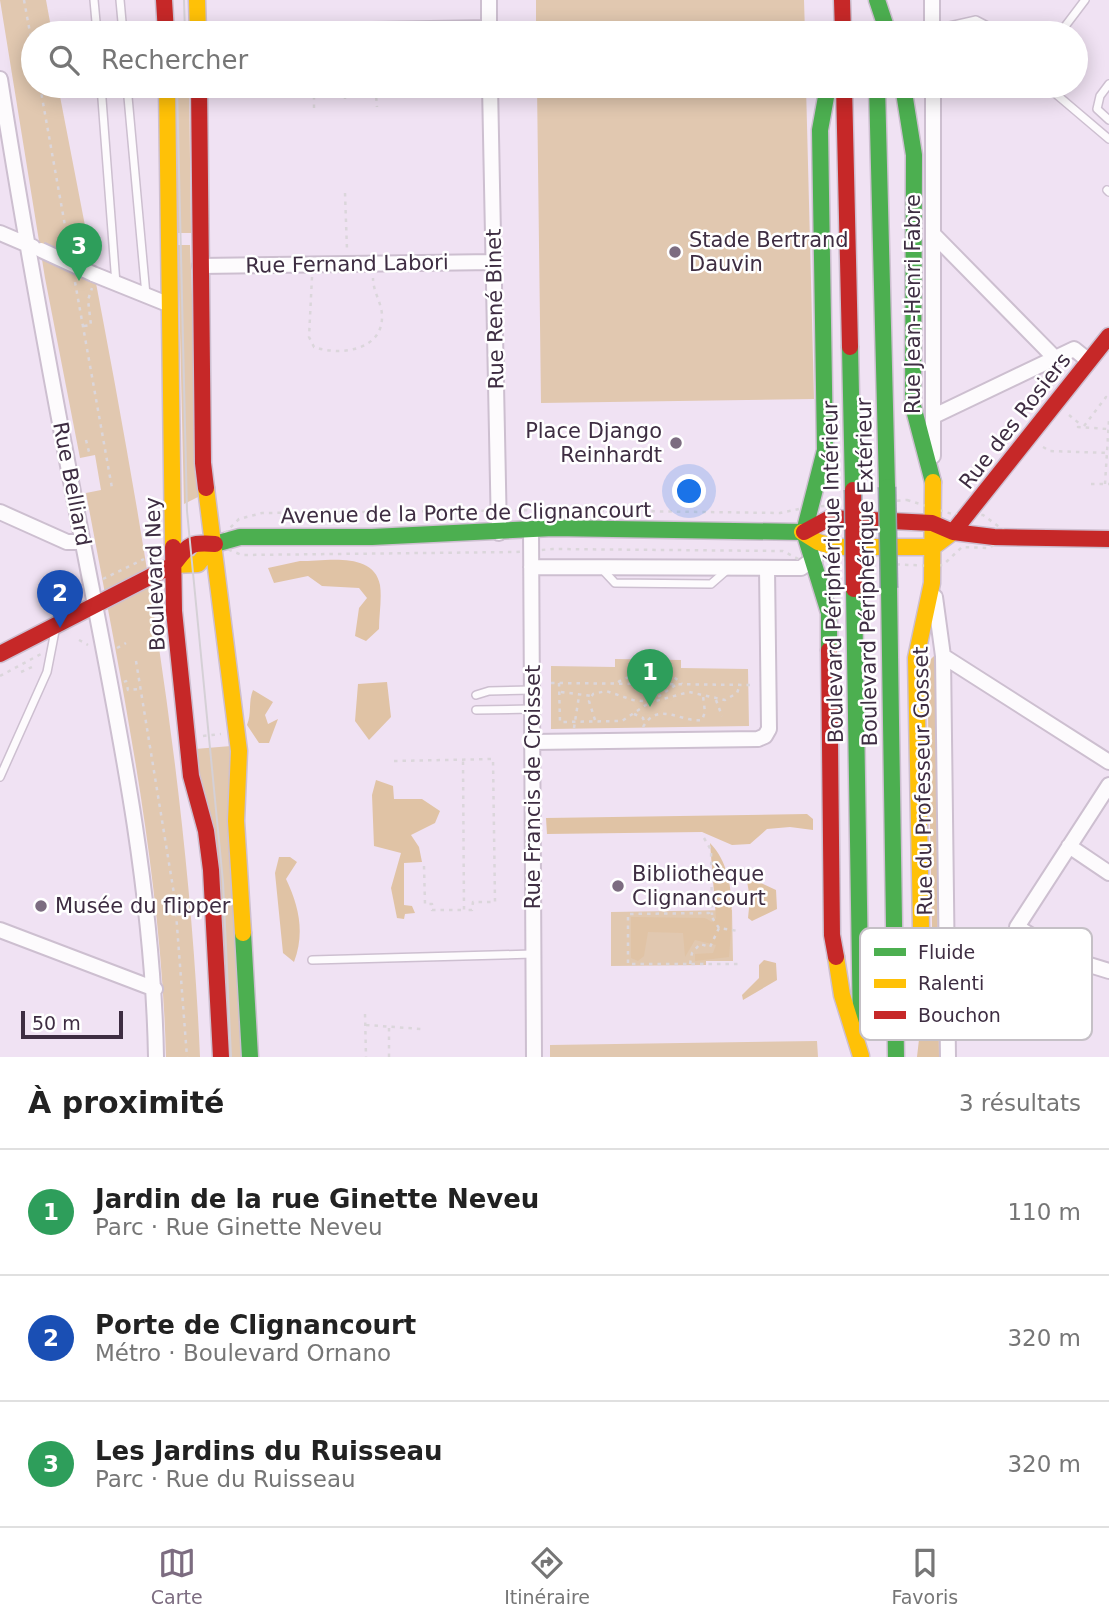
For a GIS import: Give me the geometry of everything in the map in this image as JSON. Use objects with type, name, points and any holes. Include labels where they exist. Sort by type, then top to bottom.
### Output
[{"type":"main road","points":[[164,0],[165,21]]},
{"type":"main road","points":[[197,0],[198,21]]},
{"type":"main road","points":[[876,0],[876,21]]},
{"type":"main road","points":[[876,0],[884,21]]},
{"type":"main road","points":[[839,21],[842,1]]},
{"type":"main road","points":[[842,1],[843,21]]},
{"type":"main road","name":"Boulevard Ney","points":[[167,98],[174,611],[191,776],[206,831],[211,870],[221,1057]]},
{"type":"main road","points":[[199,98],[203,463],[239,751],[236,821],[245,934],[250,1057]]},
{"type":"main road","points":[[826,98],[820,130],[825,450],[804,531],[829,612],[832,935],[842,995],[861,1057]]},
{"type":"main road","name":"Boulevard Périphérique Intérieur","points":[[844,98],[860,1000]]},
{"type":"main road","name":"Boulevard Périphérique Extérieur","points":[[877,98],[888,513],[894,928]]},
{"type":"main road","points":[[904,98],[914,155],[913,406],[933,482]]},
{"type":"main road","name":"Rue des Rosiers","points":[[953,532],[1109,336]]},
{"type":"main road","name":"Rue Jean-Henri Fabre","points":[[933,482],[933,547]]},
{"type":"main road","name":"Avenue de la Porte de Clignancourt","points":[[214,544],[240,537],[499,533],[531,529],[804,531],[820,520],[830,518],[932,523],[953,532],[995,537],[1109,538]]},
{"type":"main road","points":[[804,531],[825,545],[933,547],[953,532]]},
{"type":"main road","points":[[0,654],[173,565],[191,568],[198,565],[214,544]]},
{"type":"main road","name":"Rue du Professeur Gosset","points":[[932,583],[933,547]]},
{"type":"main road","points":[[920,928],[916,657],[932,583]]},
{"type":"street","points":[[489,0],[489,21]]},
{"type":"street","points":[[932,0],[932,21]]},
{"type":"street","name":"Rue Belliard","points":[[0,79],[34,247],[82,542],[127,779],[155,989],[156,1057]]},
{"type":"street","name":"Rue René Binet","points":[[490,98],[499,533]]},
{"type":"street","name":"Rue Jean-Henri Fabre","points":[[933,98],[933,482]]},
{"type":"street","points":[[0,233],[170,305]]},
{"type":"street","points":[[933,234],[1055,358]]},
{"type":"street","name":"Rue Fernand Labori","points":[[200,266],[494,262]]},
{"type":"street","points":[[934,416],[1074,349],[1089,361]]},
{"type":"street","points":[[0,512],[67,542],[82,542]]},
{"type":"street","name":"Rue Francis de Croisset","points":[[531,529],[534,1051]]},
{"type":"street","points":[[531,567],[801,568],[812,561],[825,545]]},
{"type":"street","points":[[533,743],[758,739],[765,736],[769,729],[766,568]]},
{"type":"street","name":"Rue du Professeur Gosset","points":[[932,583],[949,660],[948,928]]},
{"type":"street","points":[[949,660],[1109,762]]},
{"type":"street","points":[[1019,928],[1109,785]]},
{"type":"street","points":[[1069,846],[1109,873]]},
{"type":"street","points":[[0,930],[155,989]]},
{"type":"street","points":[[1092,966],[1109,971]]},
{"type":"lane","points":[[94,0],[96,21]]},
{"type":"lane","points":[[120,0],[122,21]]},
{"type":"lane","points":[[1069,21],[1085,0]]},
{"type":"lane","points":[[1109,84],[1100,96],[1097,109],[1109,120]]},
{"type":"lane","points":[[102,98],[116,284]]},
{"type":"lane","points":[[128,98],[146,296]]},
{"type":"lane","points":[[1063,98],[1109,139]]},
{"type":"lane","points":[[600,567],[615,583],[652,584],[710,584],[729,568]]},
{"type":"lane","points":[[630,567],[635,583]]},
{"type":"lane","points":[[630,567],[652,584]]},
{"type":"lane","points":[[0,777],[47,672],[56,625]]},
{"type":"lane","points":[[476,695],[489,691],[532,690]]},
{"type":"lane","points":[[476,710],[532,709]]},
{"type":"lane","points":[[312,960],[534,954]]},
{"type":"path","points":[[24,0],[28,21]]},
{"type":"path","points":[[42,98],[71,259]]},
{"type":"path","points":[[314,98],[314,108]]},
{"type":"path","points":[[376,98],[377,107]]},
{"type":"path","points":[[345,193],[347,241]]},
{"type":"path","points":[[73,272],[112,488]]},
{"type":"path","points":[[312,280],[309,337],[314,347],[332,353],[367,344],[380,330],[382,313],[373,292],[373,279]]},
{"type":"path","points":[[83,326],[91,325],[88,300],[92,291]]},
{"type":"path","points":[[1084,426],[1106,397],[1109,398]]},
{"type":"path","points":[[1055,404],[1080,424],[1078,427],[1108,429]]},
{"type":"path","points":[[1091,484],[1107,484],[1109,419]]},
{"type":"path","points":[[1030,436],[1050,451],[1108,453]]},
{"type":"path","points":[[86,440],[90,456]]},
{"type":"path","points":[[54,586],[54,596]]},
{"type":"path","points":[[79,640],[90,646]]},
{"type":"path","points":[[117,648],[126,643]]},
{"type":"path","points":[[136,661],[175,900],[187,1057]]},
{"type":"path","points":[[21,672],[32,667]]},
{"type":"path","points":[[615,684],[636,674],[654,672],[673,676],[679,684]]},
{"type":"path","points":[[126,681],[128,690],[141,689]]},
{"type":"path","points":[[551,683],[754,685]]},
{"type":"path","points":[[559,683],[560,722],[616,722],[634,714],[679,684]]},
{"type":"path","points":[[604,683],[604,691]]},
{"type":"path","points":[[689,684],[689,692]]},
{"type":"path","points":[[559,692],[592,696],[604,691],[633,701],[652,702],[689,692],[716,700],[733,696],[740,685]]},
{"type":"path","points":[[575,722],[579,696]]},
{"type":"path","points":[[592,696],[589,707],[596,720]]},
{"type":"path","points":[[645,724],[651,717],[666,713],[702,720],[705,712],[703,696]]},
{"type":"path","points":[[716,700],[722,716]]},
{"type":"path","points":[[634,714],[643,718],[645,724],[642,741]]},
{"type":"path","points":[[193,737],[224,734]]},
{"type":"path","points":[[394,761],[494,759],[495,902],[473,902],[472,910],[432,910],[432,904],[425,904],[424,866]]},
{"type":"path","points":[[463,760],[464,910]]},
{"type":"path","points":[[704,838],[711,850],[712,915],[719,928]]},
{"type":"path","points":[[712,915],[628,914],[628,964],[738,964]]},
{"type":"path","points":[[719,928],[738,931]]},
{"type":"path","points":[[690,964],[695,948],[700,944],[710,947],[719,928]]},
{"type":"path","points":[[366,1014],[366,1057]]},
{"type":"path","points":[[366,1025],[422,1029]]},
{"type":"path","points":[[389,1027],[389,1057]]},
{"type":"shaded area","points":[[0,0],[46,0],[50,21],[21,21],[21,98],[60,98],[104,327],[147,569],[181,812],[200,1057],[166,1057],[163,986],[148,844],[86,493],[101,490],[95,455],[80,458],[45,278]]},
{"type":"shaded area","points":[[536,0],[804,0],[805,21],[536,21]]},
{"type":"shaded area","points":[[174,98],[189,98],[191,233],[177,233]]},
{"type":"shaded area","name":"Stade Bertrand Dauvin","points":[[537,98],[806,98],[814,399],[541,403]]},
{"type":"shaded area","points":[[178,245],[190,245],[200,496],[184,504]]},
{"type":"shaded area","points":[[348,560],[369,567],[376,574],[380,585],[379,629],[366,641],[355,636],[359,608],[367,598],[359,588],[322,586],[308,576],[274,583],[268,568],[300,561]]},
{"type":"shaded area","points":[[935,655],[938,928],[932,928],[927,663]]},
{"type":"shaded area","points":[[615,659],[681,660],[681,668],[748,669],[749,726],[551,729],[551,666],[615,667]]},
{"type":"shaded area","points":[[387,682],[391,717],[369,740],[355,721],[358,684]]},
{"type":"shaded area","points":[[253,690],[273,702],[265,715],[268,724],[278,719],[269,743],[259,743],[247,725]]},
{"type":"shaded area","points":[[231,746],[243,1057],[228,1057],[195,749]]},
{"type":"shaded area","points":[[376,780],[393,786],[394,799],[422,799],[440,811],[435,823],[411,835],[419,847],[422,862],[404,863],[404,905],[412,906],[415,913],[405,914],[404,919],[397,918],[391,888],[401,853],[374,846],[372,795]]},
{"type":"shaded area","points":[[807,814],[813,819],[813,830],[790,827],[767,829],[750,844],[732,845],[702,832],[547,834],[546,818]]},
{"type":"shaded area","points":[[710,843],[719,855],[729,882],[732,912],[729,957],[695,961],[695,954],[713,953],[716,945],[695,940],[685,957],[683,933],[648,932],[644,956],[638,961],[631,958],[631,917],[705,918],[712,922],[716,918]]},
{"type":"shaded area","points":[[279,857],[290,857],[297,862],[286,879],[294,899],[300,930],[294,962],[283,953],[275,873]]},
{"type":"shaded area","points":[[746,876],[776,890],[777,909],[752,921],[748,918],[750,898]]},
{"type":"shaded area","points":[[732,910],[733,961],[706,961],[706,965],[611,966],[611,912]]},
{"type":"shaded area","points":[[764,960],[776,963],[777,980],[743,1000],[742,995],[759,978],[759,965]]},
{"type":"shaded area","points":[[919,1040],[939,1040],[939,1057],[917,1057]]},
{"type":"shaded area","points":[[817,1041],[818,1057],[550,1057],[550,1045]]},
{"type":"tram line","points":[[184,0],[185,21]]},
{"type":"tram line","points":[[177,98],[187,511],[223,882],[231,1057]]},
{"type":"traffic: fast","points":[[877,0],[884,21]]},
{"type":"traffic: fast","points":[[826,98],[820,130],[825,450],[804,532],[829,613],[829,650]]},
{"type":"traffic: fast","points":[[877,98],[887,487]]},
{"type":"traffic: fast","points":[[905,98],[914,155],[913,406],[933,482]]},
{"type":"traffic: fast","points":[[850,347],[853,490]]},
{"type":"traffic: fast","points":[[887,487],[889,588]]},
{"type":"traffic: fast","points":[[215,544],[240,537],[372,537],[553,528],[802,532]]},
{"type":"traffic: fast","points":[[889,588],[894,928]]},
{"type":"traffic: fast","points":[[854,589],[860,967]]},
{"type":"traffic: fast","points":[[243,933],[250,1057]]},
{"type":"traffic: fast","points":[[896,1040],[896,1057]]},
{"type":"traffic: slow","points":[[197,0],[198,21]]},
{"type":"traffic: slow","points":[[167,98],[173,547]]},
{"type":"traffic: slow","points":[[932,583],[933,482]]},
{"type":"traffic: slow","points":[[206,488],[239,751],[236,821],[243,933]]},
{"type":"traffic: slow","points":[[802,532],[818,542],[835,547],[933,547],[953,532]]},
{"type":"traffic: slow","points":[[173,565],[198,564],[214,544]]},
{"type":"traffic: slow","points":[[921,928],[916,658],[932,583]]},
{"type":"traffic: slow","points":[[836,957],[842,995],[861,1056]]},
{"type":"traffic: jam","points":[[164,0],[165,21]]},
{"type":"traffic: jam","points":[[842,0],[843,21]]},
{"type":"traffic: jam","points":[[199,98],[203,463],[206,488]]},
{"type":"traffic: jam","points":[[844,98],[850,347]]},
{"type":"traffic: jam","points":[[953,532],[1109,336]]},
{"type":"traffic: jam","points":[[853,490],[854,589]]},
{"type":"traffic: jam","points":[[804,532],[830,518],[932,523],[953,532],[994,537],[1109,539]]},
{"type":"traffic: jam","points":[[0,654],[173,565],[190,546],[215,544]]},
{"type":"traffic: jam","points":[[173,547],[174,611],[191,776],[206,831],[211,870],[221,1057]]},
{"type":"traffic: jam","points":[[829,650],[832,935],[836,957]]},
{"type":"place","name":"Stade Bertrand Dauvin","points":[[675,252]]},
{"type":"place","name":"Les Jardins du Ruisseau","points":[[79,281]]},
{"type":"place","name":"Place Django Reinhardt","points":[[676,443]]},
{"type":"place","name":"Porte de Clignancourt","points":[[60,628]]},
{"type":"place","name":"Jardin de la rue Ginette Neveu","points":[[650,707]]},
{"type":"place","name":"Bibliothèque Clignancourt","points":[[618,886]]},
{"type":"place","name":"Musée du flipper","points":[[41,906]]}]
